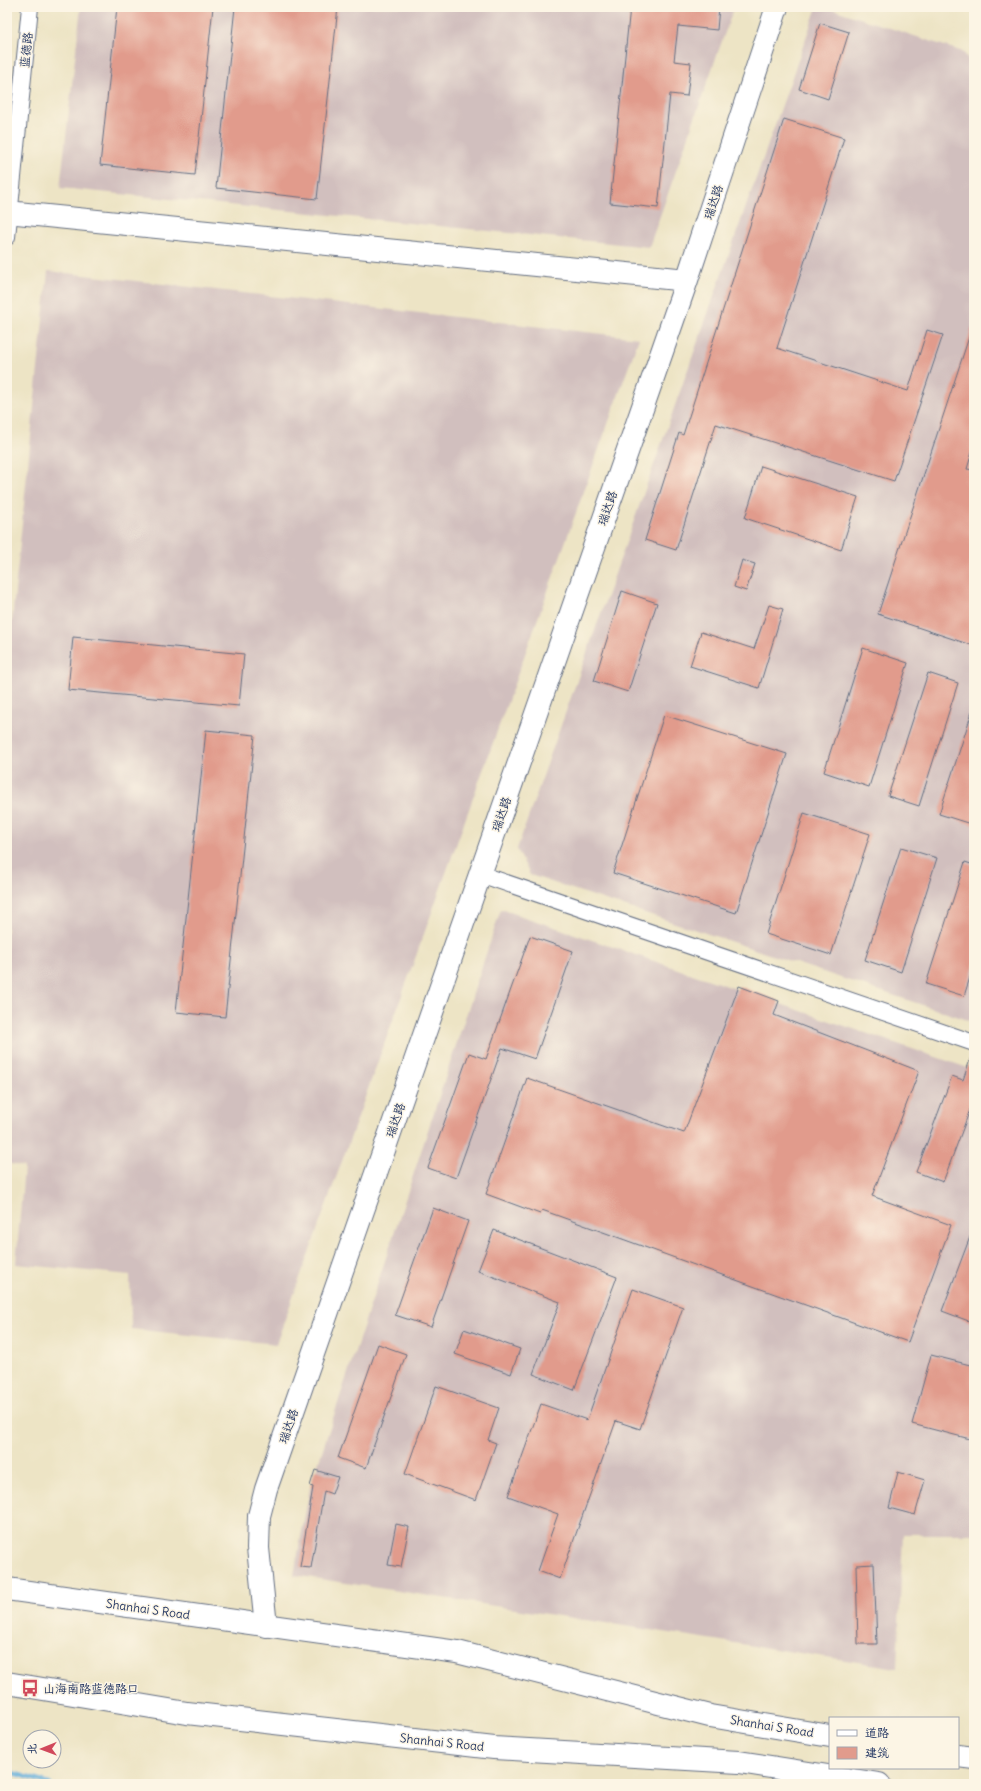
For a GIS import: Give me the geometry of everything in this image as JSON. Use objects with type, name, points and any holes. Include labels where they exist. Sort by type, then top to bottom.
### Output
[{"type":"street","name":"蓝德路","points":[[7,237],[8,212],[30,7]]},
{"type":"street","name":"瑞达路","points":[[266,1626],[258,1548],[259,1516],[266,1489],[687,280],[776,7]]},
{"type":"street","points":[[8,212],[687,280]]},
{"type":"street","points":[[480,874],[974,1043]]},
{"type":"street","name":"Shanhai S Road","points":[[7,1589],[457,1652],[710,1716],[829,1736]]},
{"type":"street","name":"Shanhai S Road","points":[[7,1683],[187,1713],[494,1748],[739,1762],[879,1784]]},
{"type":"street","points":[[959,1756],[974,1758]]},
{"type":"shaded area","points":[[81,7],[734,7],[649,247],[60,188]]},
{"type":"shaded area","points":[[817,7],[826,7],[963,52],[974,67],[974,1022],[530,875],[517,849]]},
{"type":"shaded area","points":[[48,271],[639,338],[276,1344],[131,1329],[130,1275],[16,1264],[24,1167],[7,1163],[7,669]]},
{"type":"shaded area","points":[[501,909],[974,1070],[974,1534],[903,1534],[897,1668],[294,1575],[310,1488]]},
{"type":"building","points":[[117,7],[213,7],[195,175],[100,165]]},
{"type":"building","points":[[235,7],[338,7],[317,199],[216,188]]},
{"type":"building","points":[[630,7],[719,7],[717,30],[678,26],[674,61],[691,63],[687,96],[670,94],[658,208],[610,203]]},
{"type":"building","points":[[820,23],[849,32],[828,99],[799,89]]},
{"type":"building","points":[[784,119],[844,138],[777,348],[908,391],[927,330],[943,335],[894,481],[716,424],[676,550],[645,540],[679,433],[683,435]]},
{"type":"building","points":[[972,328],[974,329],[974,446],[967,469],[974,470],[974,646],[878,614]]},
{"type":"building","points":[[761,466],[858,497],[841,550],[745,518]]},
{"type":"building","points":[[742,560],[755,564],[746,591],[734,587]]},
{"type":"building","points":[[622,591],[657,603],[628,692],[594,681]]},
{"type":"building","points":[[769,605],[783,609],[759,688],[690,666],[701,632],[754,649]]},
{"type":"building","points":[[73,637],[244,654],[239,706],[68,690]]},
{"type":"building","points":[[863,648],[908,663],[869,787],[824,772]]},
{"type":"building","points":[[928,673],[958,683],[919,806],[888,796]]},
{"type":"building","points":[[972,712],[974,712],[974,825],[939,814]]},
{"type":"building","points":[[664,715],[787,754],[736,913],[613,873]]},
{"type":"building","points":[[206,730],[255,735],[225,1017],[176,1012]]},
{"type":"building","points":[[804,813],[870,834],[831,955],[766,934]]},
{"type":"building","points":[[901,847],[937,858],[901,972],[865,960]]},
{"type":"building","points":[[965,862],[974,865],[974,965],[964,996],[926,984]]},
{"type":"building","points":[[530,936],[573,951],[535,1059],[502,1048],[456,1178],[428,1168],[469,1053],[486,1059]]},
{"type":"building","points":[[739,986],[779,1001],[774,1015],[919,1071],[872,1196],[951,1225],[908,1342],[542,1210],[540,1214],[486,1194],[527,1078],[684,1133]]},
{"type":"building","points":[[972,1054],[974,1054],[974,1099],[943,1182],[916,1172],[952,1076],[963,1080]]},
{"type":"building","points":[[433,1208],[468,1221],[431,1327],[395,1315]]},
{"type":"building","points":[[974,1229],[974,1323],[942,1311]]},
{"type":"building","points":[[494,1230],[617,1277],[574,1390],[533,1374],[560,1302],[478,1271]]},
{"type":"building","points":[[633,1289],[683,1307],[640,1429],[616,1421],[560,1579],[538,1571],[558,1514],[508,1496],[541,1404],[587,1420]]},
{"type":"building","points":[[464,1329],[520,1349],[511,1374],[455,1354]]},
{"type":"building","points":[[378,1344],[406,1354],[366,1468],[338,1458]]},
{"type":"building","points":[[931,1355],[974,1366],[974,1440],[912,1424]]},
{"type":"building","points":[[436,1386],[499,1408],[488,1440],[496,1443],[476,1500],[405,1474]]},
{"type":"building","points":[[315,1470],[338,1477],[332,1494],[324,1491],[311,1568],[300,1567],[313,1487],[310,1486]]},
{"type":"building","points":[[898,1472],[925,1480],[915,1515],[889,1508]]},
{"type":"building","points":[[396,1524],[409,1527],[401,1567],[388,1565]]},
{"type":"building","points":[[874,1564],[877,1644],[858,1644],[856,1565]]},
{"type":"waterway","points":[[7,1771],[50,1784]]},
{"type":"place","name":"山海南路蓝德路口","points":[[30,1688]]}]
